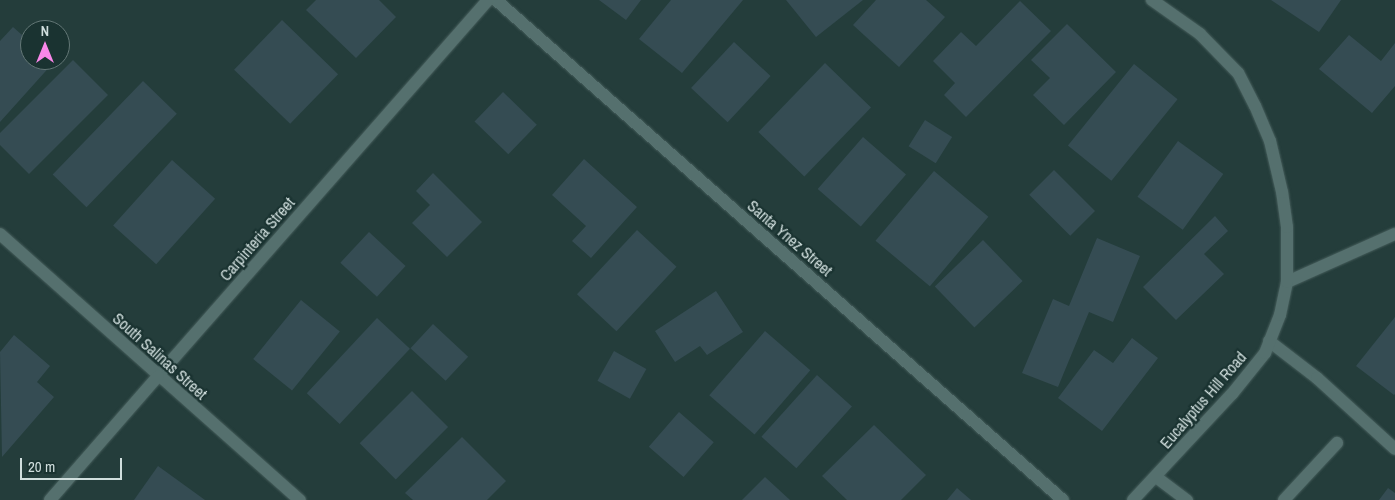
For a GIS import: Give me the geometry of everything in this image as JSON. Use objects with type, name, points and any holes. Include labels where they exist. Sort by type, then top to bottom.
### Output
[{"type":"street","name":"Carpinteria Street","points":[[50,500],[488,0]]},
{"type":"street","name":"Santa Ynez Street","points":[[496,0],[1063,500]]},
{"type":"street","name":"Eucalyptus Hill Road","points":[[1133,500],[1232,394],[1265,353],[1280,315],[1287,282],[1287,227],[1282,192],[1270,142],[1255,106],[1238,73],[1200,34],[1152,0]]},
{"type":"street","name":"South Salinas Street","points":[[0,234],[300,500]]},
{"type":"street","points":[[1287,282],[1395,234]]},
{"type":"street","points":[[1269,340],[1317,378],[1395,449]]},
{"type":"street","points":[[1284,500],[1338,444]]},
{"type":"street","points":[[1156,477],[1187,500]]},
{"type":"building","points":[[316,0],[379,0],[396,17],[356,58],[306,10]]},
{"type":"building","points":[[599,0],[641,0],[626,20]]},
{"type":"building","points":[[671,0],[743,0],[682,73],[639,39]]},
{"type":"building","points":[[786,0],[863,0],[816,37]]},
{"type":"building","points":[[876,0],[926,0],[945,17],[899,67],[853,25]]},
{"type":"building","points":[[1271,0],[1341,0],[1319,32]]},
{"type":"building","points":[[1020,1],[1051,31],[966,117],[944,95],[955,83],[933,61],[961,32],[976,46]]},
{"type":"building","points":[[282,20],[338,74],[290,124],[234,70]]},
{"type":"building","points":[[1067,24],[1116,72],[1064,125],[1033,95],[1050,78],[1031,60]]},
{"type":"building","points":[[13,27],[20,33],[20,70],[47,70],[0,122],[0,41]]},
{"type":"building","points":[[1349,35],[1381,61],[1395,43],[1395,86],[1372,113],[1319,69]]},
{"type":"building","points":[[734,42],[771,76],[728,122],[691,88]]},
{"type":"building","points":[[73,60],[108,95],[29,174],[0,145],[0,133],[63,70],[70,70],[70,63]]},
{"type":"building","points":[[825,63],[871,107],[804,177],[758,132]]},
{"type":"building","points":[[1134,64],[1178,99],[1111,181],[1068,146]]},
{"type":"building","points":[[143,81],[177,114],[87,207],[53,175]]},
{"type":"building","points":[[503,92],[537,125],[508,154],[475,121]]},
{"type":"building","points":[[925,120],[952,137],[936,163],[909,146]]},
{"type":"building","points":[[863,137],[906,174],[861,226],[818,189]]},
{"type":"building","points":[[1178,141],[1223,174],[1183,230],[1137,197]]},
{"type":"building","points":[[584,159],[637,207],[591,258],[572,241],[586,226],[552,195]]},
{"type":"building","points":[[172,160],[215,199],[156,264],[113,225]]},
{"type":"building","points":[[1054,170],[1095,211],[1070,236],[1029,195]]},
{"type":"building","points":[[934,171],[988,217],[930,286],[876,241]]},
{"type":"building","points":[[433,173],[482,222],[447,257],[412,223],[430,205],[416,191]]},
{"type":"building","points":[[1215,216],[1228,231],[1204,254],[1224,274],[1176,320],[1143,287]]},
{"type":"building","points":[[637,230],[676,267],[616,331],[577,294]]},
{"type":"building","points":[[369,232],[406,266],[377,297],[340,263]]},
{"type":"building","points":[[1097,238],[1140,256],[1113,322],[1089,312],[1058,387],[1022,373],[1053,299],[1069,306]]},
{"type":"building","points":[[983,240],[1023,281],[974,328],[935,287]]},
{"type":"building","points":[[716,291],[743,332],[707,355],[700,346],[675,362],[655,331]]},
{"type":"building","points":[[301,300],[340,331],[292,391],[253,359]]},
{"type":"building","points":[[1395,317],[1395,394],[1394,395],[1356,366]]},
{"type":"building","points":[[377,318],[410,349],[340,424],[307,393]]},
{"type":"building","points":[[433,324],[468,357],[446,381],[410,348]]},
{"type":"building","points":[[765,331],[810,370],[755,435],[709,395]]},
{"type":"building","points":[[14,335],[50,366],[37,382],[54,397],[2,457],[0,352]]},
{"type":"building","points":[[1132,338],[1158,358],[1102,431],[1058,398],[1094,350],[1113,363]]},
{"type":"building","points":[[614,351],[646,369],[630,399],[598,381]]},
{"type":"building","points":[[817,375],[852,406],[796,468],[761,437]]},
{"type":"building","points":[[412,391],[448,427],[396,479],[360,443]]},
{"type":"building","points":[[679,412],[714,442],[684,477],[649,447]]},
{"type":"building","points":[[874,425],[926,475],[901,500],[847,500],[822,476]]},
{"type":"building","points":[[462,437],[506,481],[487,500],[413,500],[405,493]]},
{"type":"building","points":[[158,466],[205,500],[134,500]]},
{"type":"building","points":[[765,477],[790,500],[742,500]]},
{"type":"building","points":[[957,488],[971,500],[947,500]]},
{"type":"building","points":[[1388,488],[1395,493],[1395,500],[1379,500]]}]
